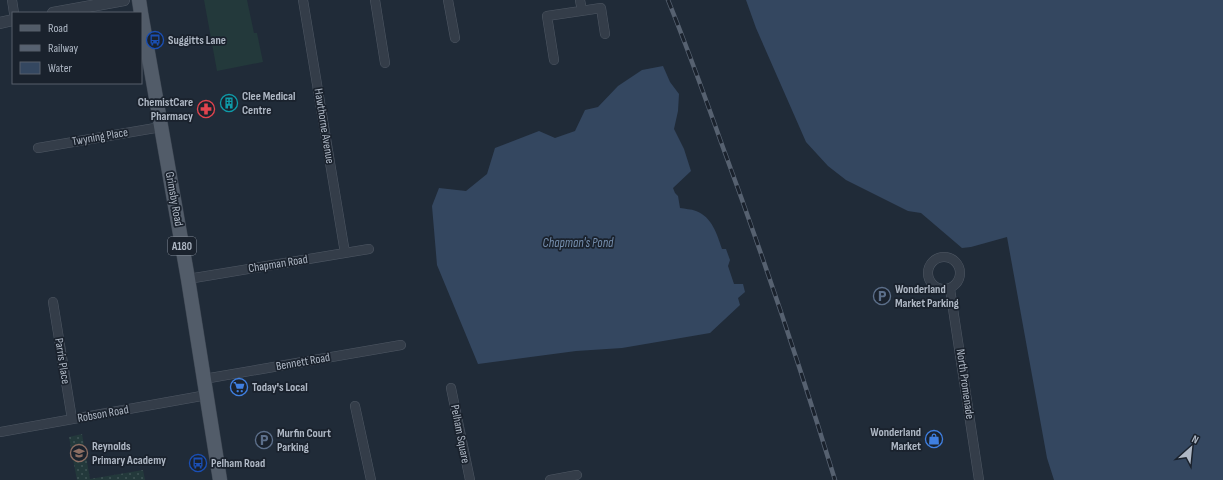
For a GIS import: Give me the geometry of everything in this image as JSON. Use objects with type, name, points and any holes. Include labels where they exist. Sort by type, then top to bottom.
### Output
[{"type":"main road","name":"Grimsby Road","points":[[139,0],[141,12]]},
{"type":"main road","name":"Grimsby Road","points":[[142,19],[188,279],[220,480]]},
{"type":"street","points":[[12,0],[14,12]]},
{"type":"street","points":[[58,12],[124,0]]},
{"type":"street","name":"Hawthorne Avenue","points":[[303,0],[345,253]]},
{"type":"street","points":[[375,0],[385,63]]},
{"type":"street","points":[[448,0],[455,38]]},
{"type":"street","points":[[580,0],[582,11]]},
{"type":"street","points":[[554,60],[547,16],[601,8],[605,34]]},
{"type":"street","points":[[0,23],[12,20]]},
{"type":"street","name":"Twyning Place","points":[[38,148],[161,127]]},
{"type":"street","name":"Chapman Road","points":[[188,279],[369,249]]},
{"type":"street","name":"North Promenade","points":[[950,289],[954,307],[979,480]]},
{"type":"street","name":"Parris Place","points":[[53,302],[72,419]]},
{"type":"street","name":"Bennett Road","points":[[204,379],[401,345]]},
{"type":"street","name":"Pelham Square","points":[[451,388],[470,480]]},
{"type":"street","name":"Robson Road","points":[[0,432],[207,395]]},
{"type":"street","points":[[355,406],[371,480]]},
{"type":"street","points":[[550,480],[577,475]]},
{"type":"green space","points":[[204,0],[247,0],[254,33],[257,33],[263,62],[217,71]]},
{"type":"green space","name":"Reynolds Primary Academy","points":[[82,434],[90,479],[143,470],[145,480],[77,480],[69,437]]},
{"type":"water","points":[[746,0],[1223,0],[1223,480],[1054,480],[1047,458],[1007,237],[962,248],[921,213],[908,211],[846,180],[828,166],[806,142],[756,28]]},
{"type":"water","name":"Chapman's Pond","points":[[663,66],[670,82],[679,94],[678,111],[674,129],[684,149],[691,171],[673,188],[678,196],[680,208],[696,211],[706,217],[713,227],[722,249],[726,249],[730,260],[728,266],[734,284],[743,284],[745,292],[738,298],[740,305],[710,333],[622,348],[576,351],[478,364],[437,265],[432,206],[439,188],[466,191],[487,174],[495,148],[539,131],[555,138],[575,131],[585,110],[598,107],[618,86],[642,70]]},
{"type":"railway","points":[[668,0],[702,88],[766,268],[835,480]]},
{"type":"place","name":"Suggitts Lane","points":[[155,40]]},
{"type":"place","name":"Clee Medical Centre","points":[[229,103]]},
{"type":"place","name":"ChemistCare Pharmacy","points":[[206,109]]},
{"type":"place","name":"Wonderland Market Parking","points":[[882,296]]},
{"type":"place","name":"Today's Local","points":[[239,387]]},
{"type":"place","name":"Wonderland Market","points":[[934,439]]},
{"type":"place","name":"Murfin Court Parking","points":[[264,440]]},
{"type":"place","name":"Reynolds Primary Academy","points":[[79,453]]},
{"type":"place","name":"Pelham Road","points":[[198,463]]}]
